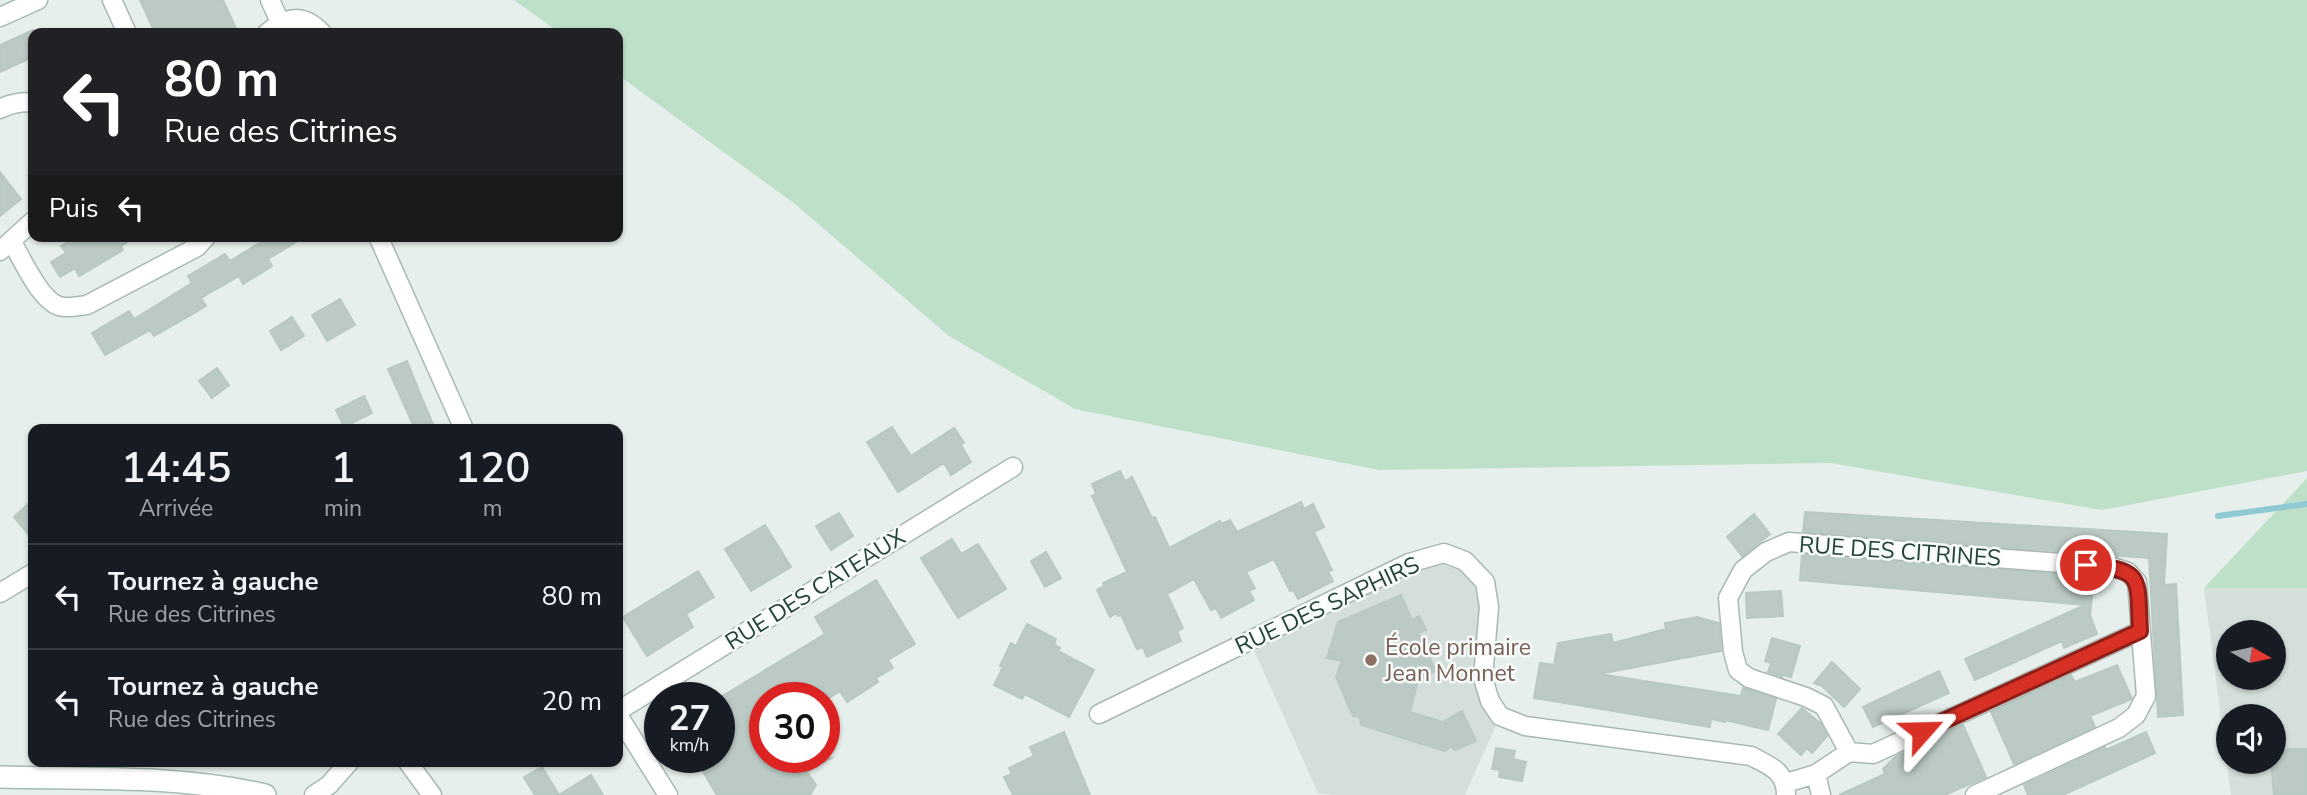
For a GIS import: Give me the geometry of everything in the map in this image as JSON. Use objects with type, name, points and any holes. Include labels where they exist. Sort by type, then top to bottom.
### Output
[{"type":"main road","points":[[0,776],[169,783],[265,795]]},
{"type":"street","points":[[0,16],[38,0]]},
{"type":"street","points":[[112,0],[125,28]]},
{"type":"street","points":[[270,0],[274,28],[299,19],[318,28]]},
{"type":"street","points":[[0,109],[28,102]]},
{"type":"street","points":[[28,226],[6,246],[43,294],[58,306],[87,304],[197,247],[202,242]]},
{"type":"street","points":[[382,242],[462,424]]},
{"type":"street","name":"RUE DES CATEAUX","points":[[623,710],[1013,467]]},
{"type":"street","name":"RUE DES CITRINES","points":[[1849,752],[1824,706],[1806,696],[1749,678],[1738,670],[1733,652],[1728,598],[1743,570],[1766,552],[1789,542],[2113,567],[2128,572],[2137,582],[2146,696],[2136,715],[2119,728],[1975,795]]},
{"type":"street","name":"RUE DES SAPHIRS","points":[[1099,714],[1409,563],[1444,553],[1465,561],[1485,582],[1489,607],[1483,678],[1490,701],[1500,716],[1525,726],[1751,756],[1773,767],[1786,789]]},
{"type":"street","points":[[0,593],[28,576]]},
{"type":"street","points":[[1786,789],[1816,774],[1849,752],[1873,754],[2140,631]]},
{"type":"street","points":[[623,721],[668,795]]},
{"type":"street","points":[[314,795],[329,785],[345,767]]},
{"type":"street","points":[[411,767],[432,795]]},
{"type":"street","points":[[1816,774],[1821,795]]},
{"type":"shaded area","name":"École primaire Jean Monnet","points":[[1444,553],[1485,582],[1483,678],[1500,716],[1465,795],[1318,793],[1250,641]]},
{"type":"shaded area","points":[[2204,588],[2307,588],[2307,795],[2231,795],[2228,774],[2286,774],[2286,704],[2219,704],[2217,690],[2286,690],[2286,620],[2216,620],[2216,680]]},
{"type":"green space","points":[[514,0],[2307,0],[2307,471],[2102,510],[1830,463],[1379,470],[1075,409],[949,336],[795,204],[623,79],[623,28],[553,28]]},
{"type":"green space","points":[[2307,478],[2307,588],[2204,588]]},
{"type":"building","points":[[140,0],[223,0],[236,28],[153,28]]},
{"type":"building","points":[[28,32],[28,59],[0,72],[0,45]]},
{"type":"building","points":[[0,172],[21,199],[0,216]]},
{"type":"building","points":[[68,242],[127,242],[121,246],[123,250],[79,276],[75,268],[60,277],[51,262],[66,253],[61,246]]},
{"type":"building","points":[[261,242],[296,242],[268,259],[272,266],[243,284],[239,276],[201,298],[206,306],[191,315],[154,336],[150,330],[105,355],[92,333],[129,311],[134,319],[192,283],[188,276],[225,254],[230,261]]},
{"type":"building","points":[[340,299],[355,325],[327,341],[312,315]]},
{"type":"building","points":[[292,317],[304,336],[281,350],[270,331]]},
{"type":"building","points":[[407,361],[433,424],[413,424],[388,369]]},
{"type":"building","points":[[217,368],[229,385],[212,398],[199,381]]},
{"type":"building","points":[[364,396],[372,413],[350,424],[343,424],[336,410]]},
{"type":"building","points":[[892,427],[911,456],[954,428],[964,443],[961,445],[971,462],[951,475],[944,463],[898,492],[867,442]]},
{"type":"building","points":[[1120,471],[1125,481],[1132,477],[1169,548],[1220,521],[1222,524],[1230,520],[1237,532],[1301,502],[1304,509],[1313,504],[1324,527],[1314,532],[1332,570],[1328,572],[1333,581],[1298,599],[1293,590],[1290,591],[1274,559],[1246,572],[1255,588],[1249,591],[1254,600],[1221,618],[1216,608],[1211,610],[1194,579],[1167,594],[1183,628],[1177,631],[1181,641],[1147,657],[1143,647],[1137,649],[1121,615],[1116,613],[1110,617],[1097,590],[1104,586],[1103,583],[1127,572],[1092,496],[1096,494],[1092,484]]},
{"type":"building","points":[[28,504],[28,534],[14,517]]},
{"type":"building","points":[[1805,512],[2167,534],[2164,585],[2176,584],[2183,715],[2158,717],[2149,558],[1803,532]]},
{"type":"building","points":[[839,513],[853,536],[831,550],[816,526]]},
{"type":"building","points":[[1754,514],[1770,534],[1742,556],[1727,537]]},
{"type":"building","points":[[765,525],[791,567],[751,591],[725,549]]},
{"type":"building","points":[[952,539],[961,554],[978,544],[1006,589],[958,618],[921,558]]},
{"type":"building","points":[[1046,552],[1061,578],[1045,587],[1031,561]]},
{"type":"building","points":[[1802,554],[2094,577],[2090,615],[2097,634],[2064,648],[2062,641],[1975,680],[1965,659],[2085,605],[1800,580]]},
{"type":"building","points":[[698,571],[714,597],[686,614],[693,627],[647,656],[623,617]]},
{"type":"building","points":[[876,580],[915,644],[888,660],[893,668],[876,678],[878,682],[847,702],[840,691],[840,682],[749,682],[749,773],[808,773],[816,785],[810,795],[717,795],[704,773],[735,773],[735,688],[825,634],[815,617]]},
{"type":"building","points":[[1781,591],[1783,616],[1747,618],[1746,593]]},
{"type":"building","points":[[1401,595],[1412,620],[1419,616],[1426,630],[1418,633],[1436,671],[1418,680],[1410,712],[1443,722],[1462,711],[1476,741],[1455,750],[1450,746],[1445,751],[1361,725],[1360,717],[1353,716],[1336,677],[1342,661],[1327,658],[1338,622]]},
{"type":"building","points":[[1697,617],[1719,623],[1721,651],[1599,674],[1741,696],[1743,688],[1776,699],[1768,730],[1711,719],[1710,727],[1534,698],[1540,663],[1554,665],[1558,643],[1611,634],[1613,643],[1666,629],[1665,623]]},
{"type":"building","points":[[1027,624],[1056,639],[1054,644],[1060,648],[1058,651],[1094,670],[1069,717],[1025,694],[1022,699],[994,685],[1011,643],[1016,646]]},
{"type":"building","points":[[1772,638],[1800,646],[1791,677],[1768,672],[1771,663],[1765,661]]},
{"type":"building","points":[[1832,662],[1860,689],[1844,707],[1822,686],[1814,683]]},
{"type":"building","points":[[2117,665],[2132,699],[2090,716],[2095,727],[2014,764],[1991,712],[2071,675],[2075,682]]},
{"type":"building","points":[[1939,671],[1949,693],[1873,727],[1863,707]]},
{"type":"building","points":[[1802,708],[1821,724],[1827,736],[1812,753],[1807,748],[1801,755],[1778,734]]},
{"type":"building","points":[[1963,725],[1986,777],[1945,795],[1839,795],[1885,774],[1883,769],[1895,757]]},
{"type":"building","points":[[1064,732],[1090,795],[1013,795],[1004,777],[1012,774],[1009,768],[1034,756],[1030,747]]},
{"type":"building","points":[[2146,732],[2155,753],[2063,795],[2028,795],[2024,785],[2105,747],[2106,750]]},
{"type":"building","points":[[1496,748],[1515,751],[1513,759],[1526,762],[1522,781],[1499,777],[1500,770],[1492,769]]},
{"type":"building","points":[[2307,749],[2307,795],[2274,795],[2272,774],[2286,774],[2286,750]]},
{"type":"building","points":[[542,767],[559,795],[535,795],[524,777]]},
{"type":"building","points":[[591,775],[603,795],[559,795]]},
{"type":"waterway","points":[[2218,516],[2307,504]]},
{"type":"place","name":"École primaire Jean Monnet","points":[[1371,660]]},
{"type":"route","points":[[1922,731],[2140,631],[2137,582],[2128,572],[2113,567],[2086,565]]}]
